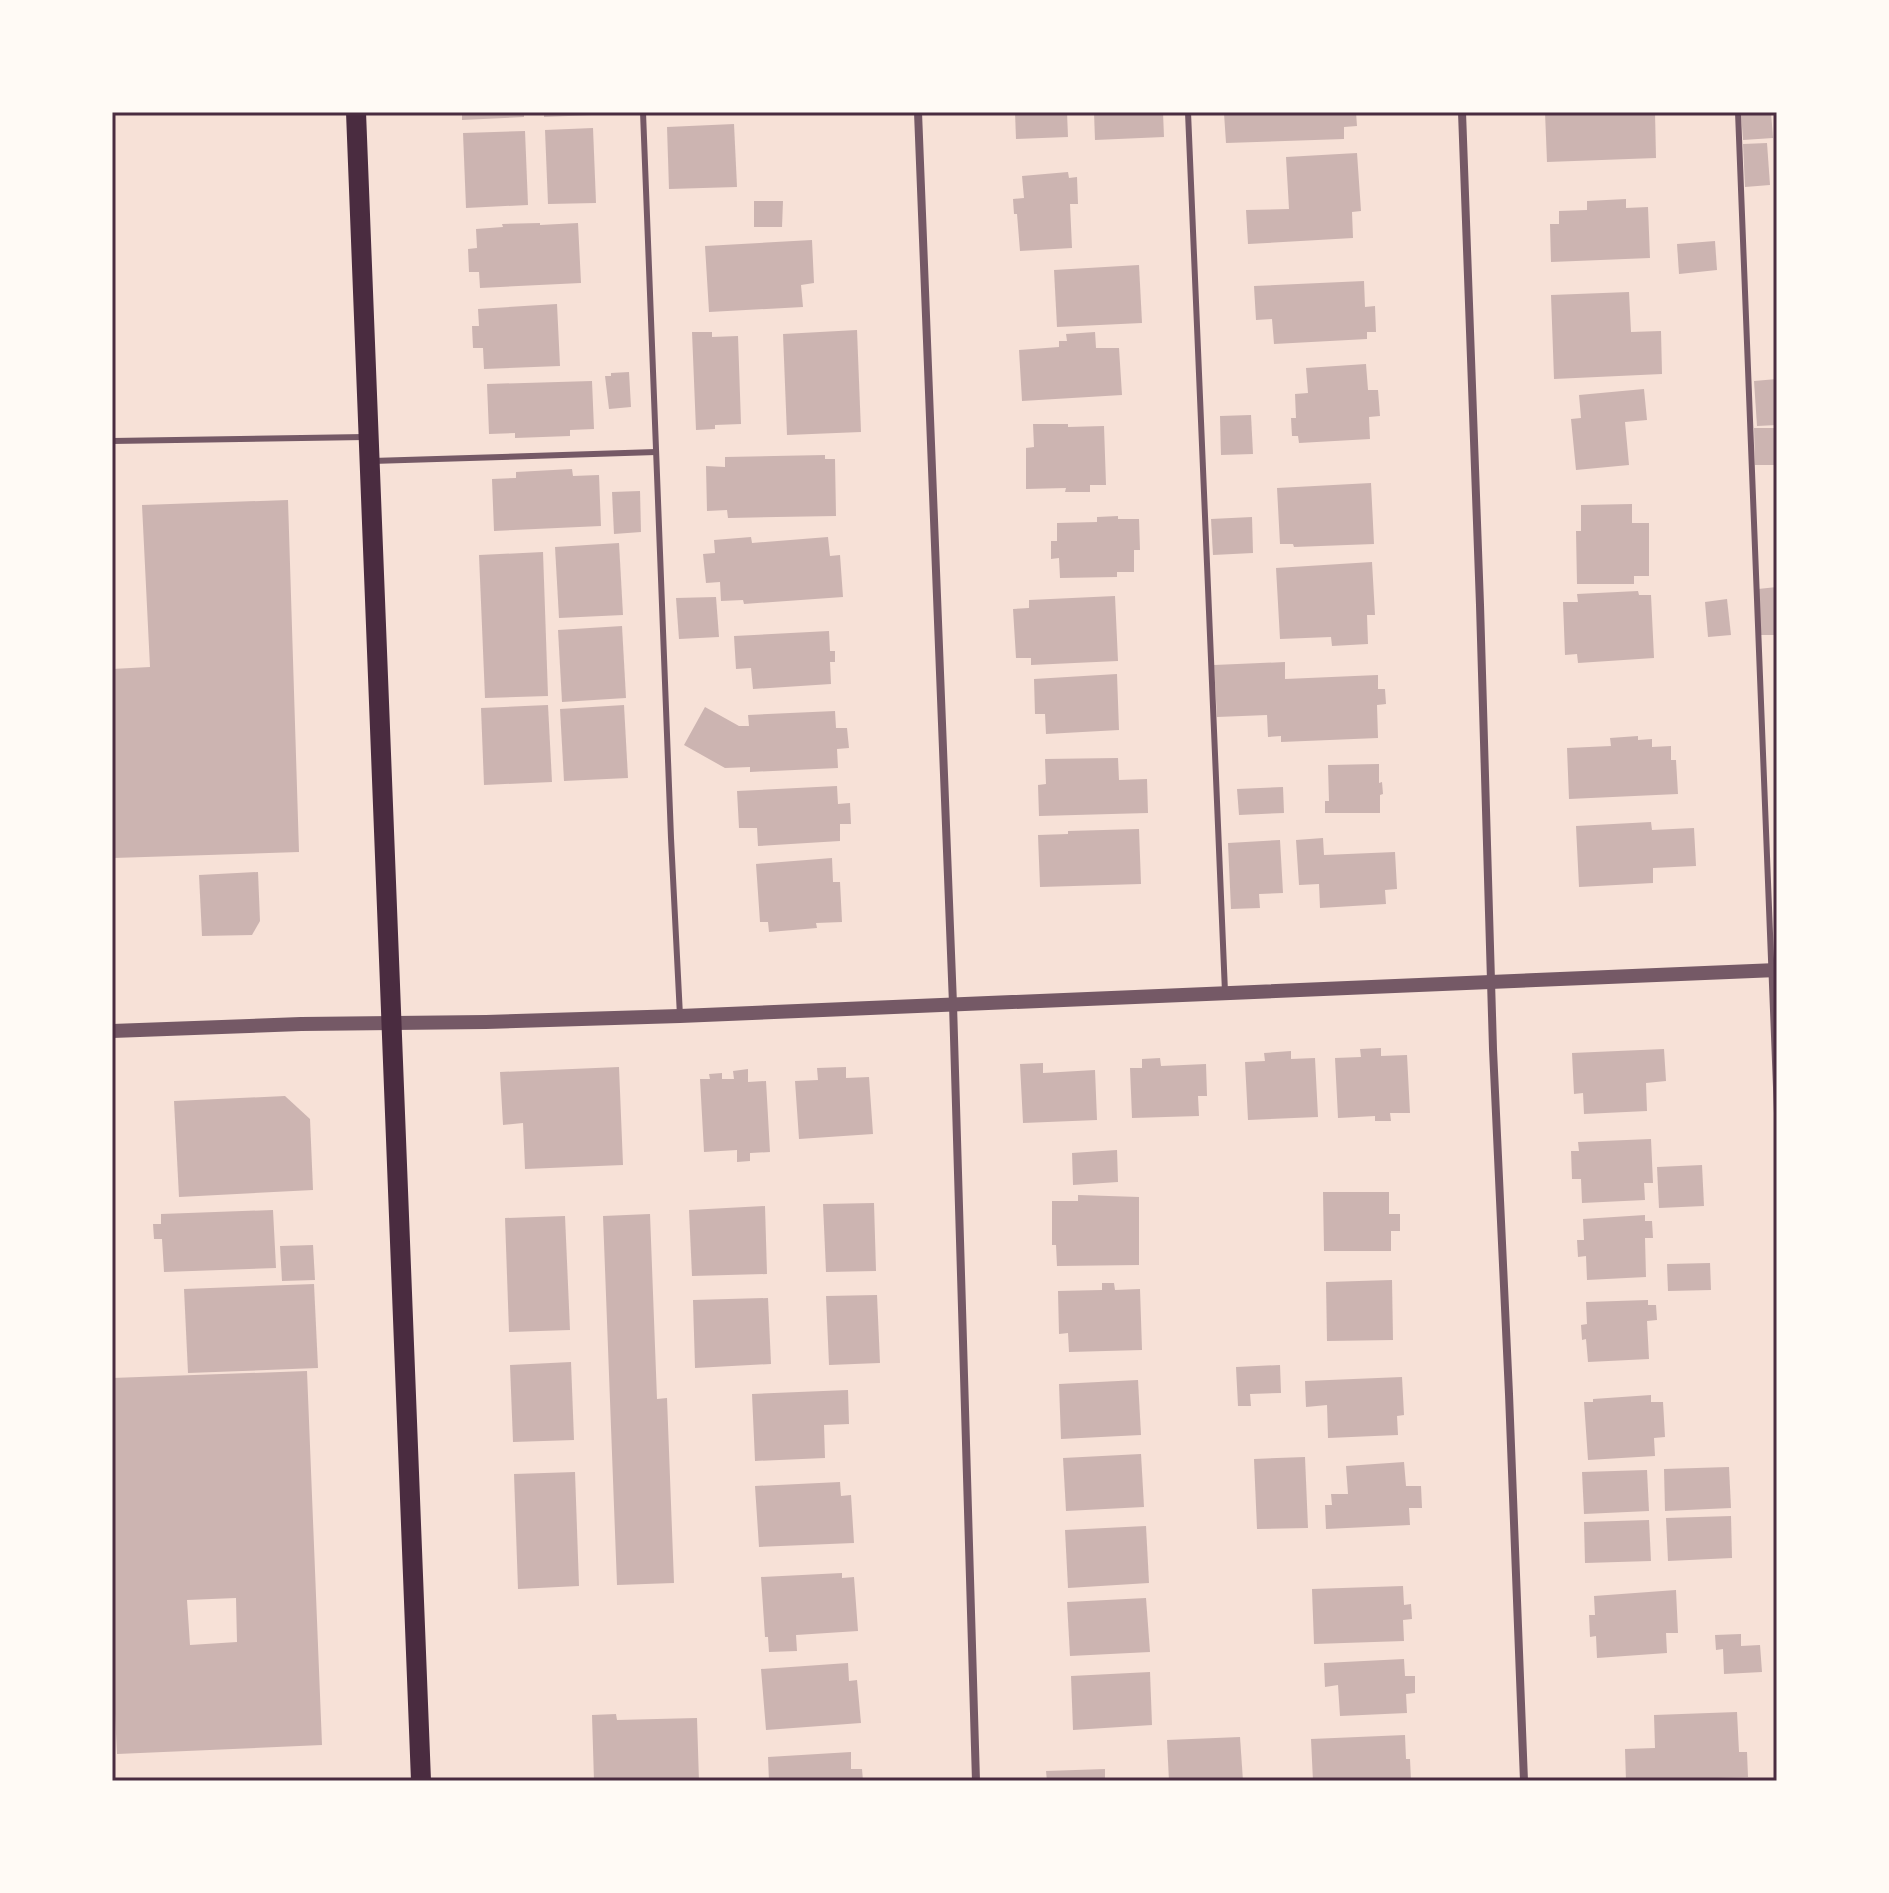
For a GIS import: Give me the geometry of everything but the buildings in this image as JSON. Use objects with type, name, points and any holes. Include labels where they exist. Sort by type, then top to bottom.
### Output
[{"type":"main road","points":[[356,112],[421,1781]]},
{"type":"street","points":[[918,112],[953,1004],[976,1781]]},
{"type":"street","points":[[1462,112],[1524,1781]]},
{"type":"street","points":[[112,1031],[680,1016],[1774,970]]},
{"type":"lane","points":[[643,112],[680,1016]]},
{"type":"lane","points":[[1188,112],[1225,994]]},
{"type":"lane","points":[[1738,112],[1774,970],[1777,1113]]},
{"type":"lane","points":[[112,441],[368,437]]},
{"type":"lane","points":[[369,462],[656,452]]}]
